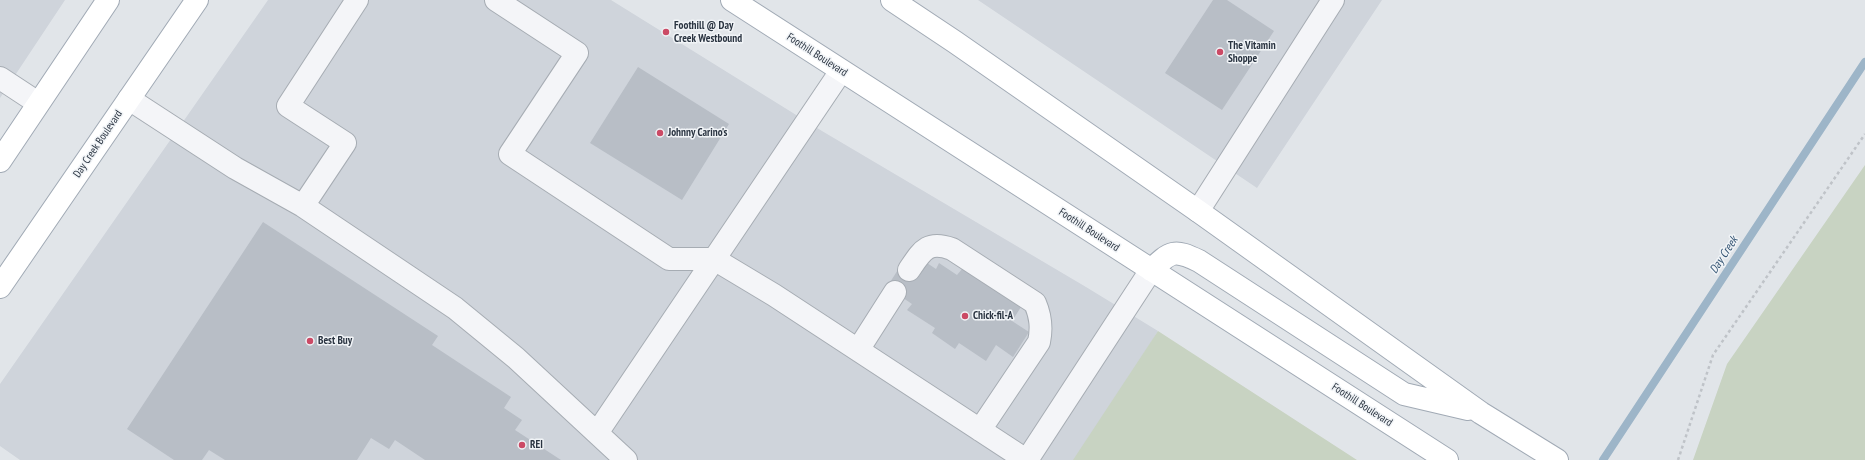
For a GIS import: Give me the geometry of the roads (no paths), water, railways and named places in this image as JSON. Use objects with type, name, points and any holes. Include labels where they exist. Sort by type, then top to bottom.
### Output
[{"type":"main road","points":[[0,161],[108,0]]},
{"type":"main road","name":"Day Creek Boulevard","points":[[0,287],[196,0]]},
{"type":"main road","name":"Foothill Boulevard","points":[[732,0],[1447,460]]},
{"type":"main road","points":[[892,0],[1198,210],[1481,413],[1557,460]]},
{"type":"main road","points":[[1151,270],[1167,255],[1182,253],[1199,262],[1404,394],[1481,413]]},
{"type":"street","points":[[303,206],[345,143],[288,106],[357,0]]},
{"type":"street","points":[[496,0],[577,53],[510,154],[669,259],[714,259],[774,295],[1027,460],[1151,270]]},
{"type":"street","points":[[1198,210],[1333,0]]},
{"type":"street","points":[[597,433],[841,71]]},
{"type":"street","points":[[0,78],[38,103]]},
{"type":"street","points":[[129,99],[235,168],[303,206],[455,308],[516,358],[626,460]]},
{"type":"street","points":[[910,270],[921,253],[929,246],[941,245],[952,249],[1035,303],[1040,314],[1041,329],[1039,342],[980,430]]},
{"type":"street","points":[[858,350],[895,292]]},
{"type":"waterway","name":"Day Creek","points":[[1603,460],[1865,62]]},
{"type":"place","name":"Foothill @ Day Creek Westbound","points":[[666,32]]},
{"type":"place","name":"The Vitamin Shoppe","points":[[1220,52]]},
{"type":"place","name":"Johnny Carino's","points":[[660,133]]},
{"type":"place","name":"Chick-fil-A","points":[[965,316]]},
{"type":"place","name":"Best Buy","points":[[310,341]]},
{"type":"place","name":"REI","points":[[522,445]]}]
